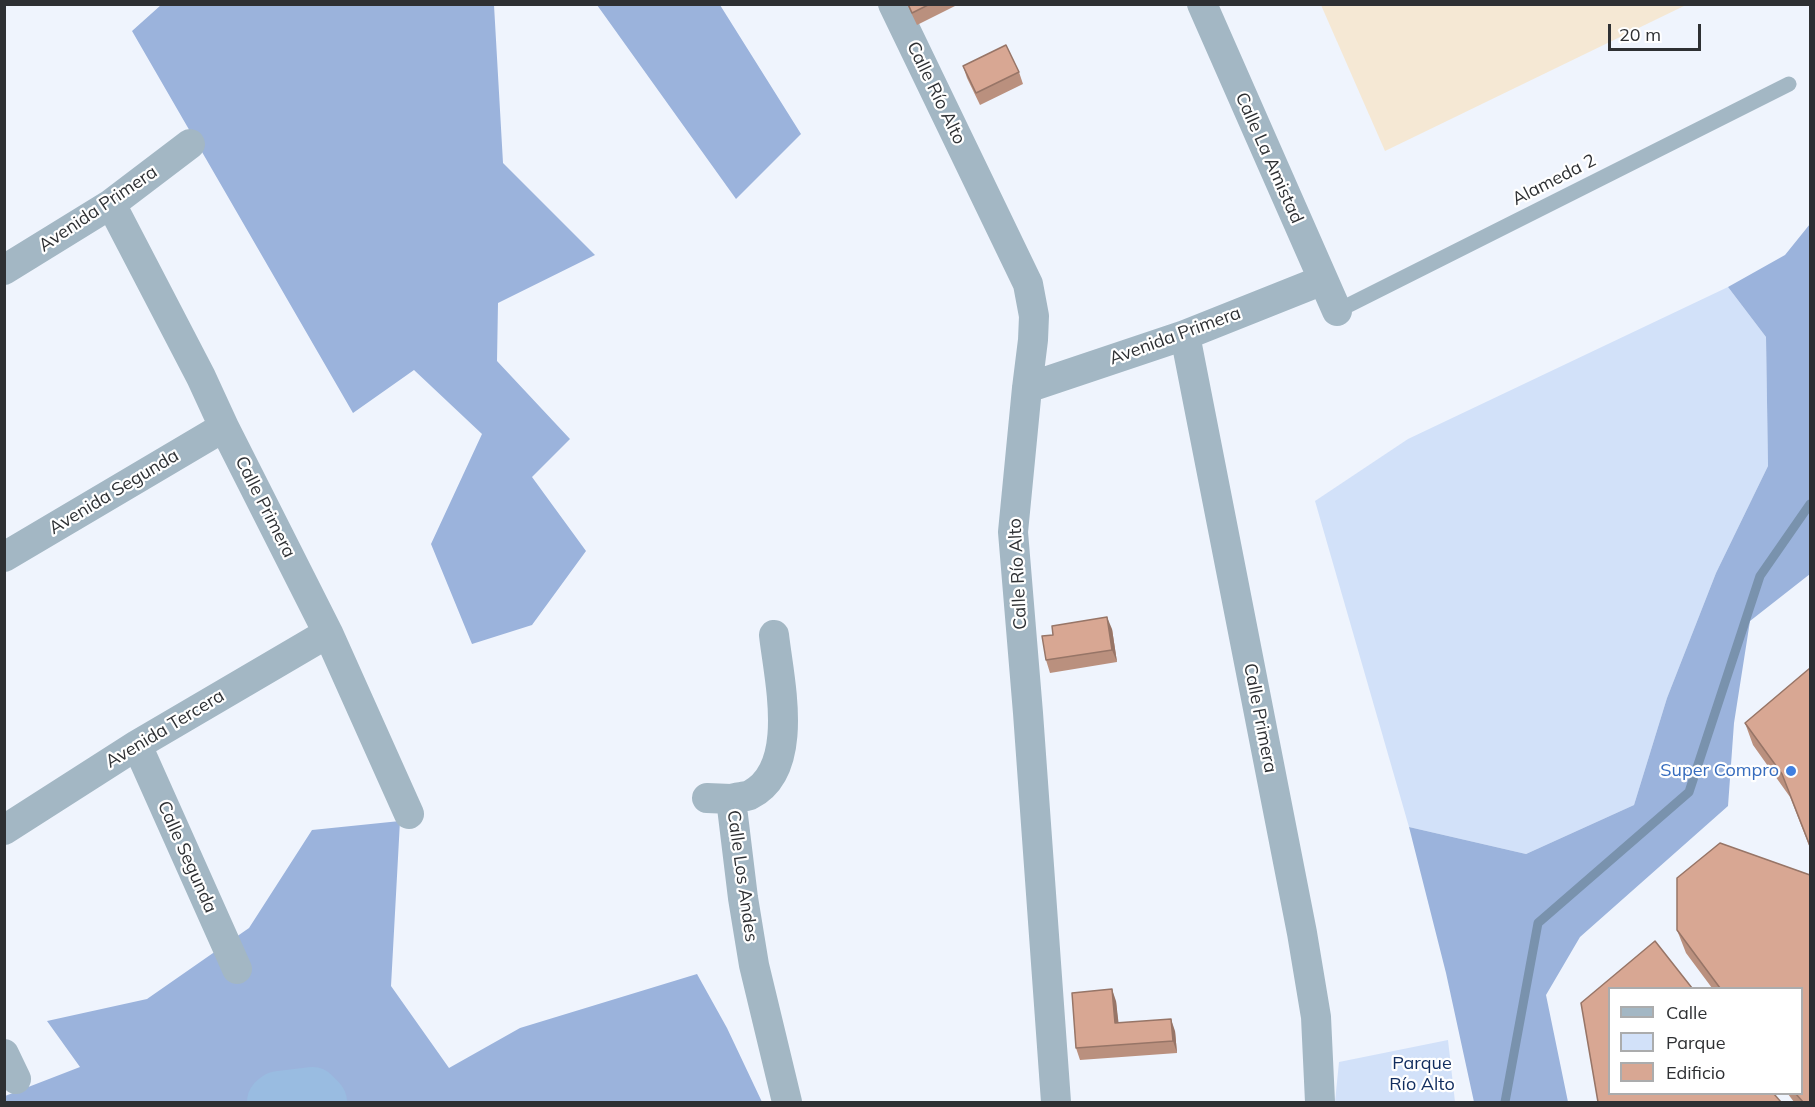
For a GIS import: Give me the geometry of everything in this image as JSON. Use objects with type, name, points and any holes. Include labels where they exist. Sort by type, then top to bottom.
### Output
[{"type":"street","name":"Calle Río Alto","points":[[893,4],[1028,284],[1034,316],[1013,532],[1056,1102]]},
{"type":"street","name":"Calle La Amistad","points":[[1202,4],[1336,311]]},
{"type":"street","name":"Avenida Primera","points":[[4,270],[111,204],[190,144]]},
{"type":"street","name":"Calle Primera","points":[[111,204],[201,377],[328,633],[409,814]]},
{"type":"street","name":"Avenida Primera","points":[[1027,388],[1185,335],[1323,280]]},
{"type":"street","name":"Calle Primera","points":[[1185,335],[1302,933],[1316,1017],[1320,1102]]},
{"type":"street","name":"Avenida Segunda","points":[[4,557],[224,427]]},
{"type":"street","name":"Avenida Tercera","points":[[4,830],[137,745],[328,633]]},
{"type":"street","name":"Calle Los Andes","points":[[774,635],[784,728],[781,754],[767,780],[749,795],[719,799],[743,898],[754,965],[787,1102]]},
{"type":"street","name":"Calle Segunda","points":[[137,745],[237,969]]},
{"type":"lane","name":"Alameda 2","points":[[1336,311],[1789,84]]},
{"type":"shaded area","points":[[161,5],[494,5],[503,163],[595,255],[498,303],[497,361],[570,439],[532,477],[586,551],[532,625],[472,644],[431,544],[482,434],[414,370],[353,413],[132,31]]},
{"type":"shaded area","points":[[597,5],[720,5],[801,134],[736,199]]},
{"type":"shaded area","points":[[1321,5],[1686,5],[1385,151]]},
{"type":"shaded area","points":[[1810,224],[1810,574],[1750,621],[1734,723],[1728,806],[1580,937],[1546,995],[1568,1102],[1474,1102],[1446,973],[1409,827],[1526,854],[1634,805],[1667,698],[1716,573],[1768,466],[1766,337],[1728,287],[1785,255]]},
{"type":"shaded area","points":[[400,821],[391,986],[449,1068],[520,1028],[697,974],[727,1028],[762,1102],[5,1102],[5,1096],[80,1067],[47,1021],[147,999],[249,928],[312,830]]},
{"type":"green space","points":[[1728,287],[1766,337],[1768,466],[1716,573],[1667,698],[1634,805],[1526,854],[1409,827],[1315,501],[1408,439]]},
{"type":"green space","name":"Parque Río Alto","points":[[1448,1040],[1455,1102],[1335,1102],[1339,1062]]},
{"type":"building","points":[[908,4],[930,4],[912,13]]},
{"type":"building","points":[[1006,45],[1019,72],[976,93],[963,66]]},
{"type":"building","points":[[1107,617],[1112,650],[1046,660],[1042,636],[1053,635],[1052,626]]},
{"type":"building","name":"Super Compro","points":[[1810,668],[1810,846],[1782,774],[1745,723]]},
{"type":"building","points":[[1720,843],[1810,875],[1810,1102],[1803,1102],[1797,1095],[1803,1095],[1803,987],[1719,987],[1677,930],[1677,878]]},
{"type":"building","points":[[1655,941],[1691,987],[1608,987],[1608,1095],[1775,1095],[1781,1102],[1598,1102],[1581,1003]]},
{"type":"building","points":[[1112,989],[1115,1023],[1171,1019],[1173,1041],[1076,1048],[1072,993]]},
{"type":"waterway","points":[[1505,1102],[1538,923],[1689,792],[1760,576],[1810,504]]},
{"type":"waterway","points":[[275,1102],[279,1099],[312,1095],[319,1102]]},
{"type":"place","name":"Super Compro","points":[[1791,771]]}]
